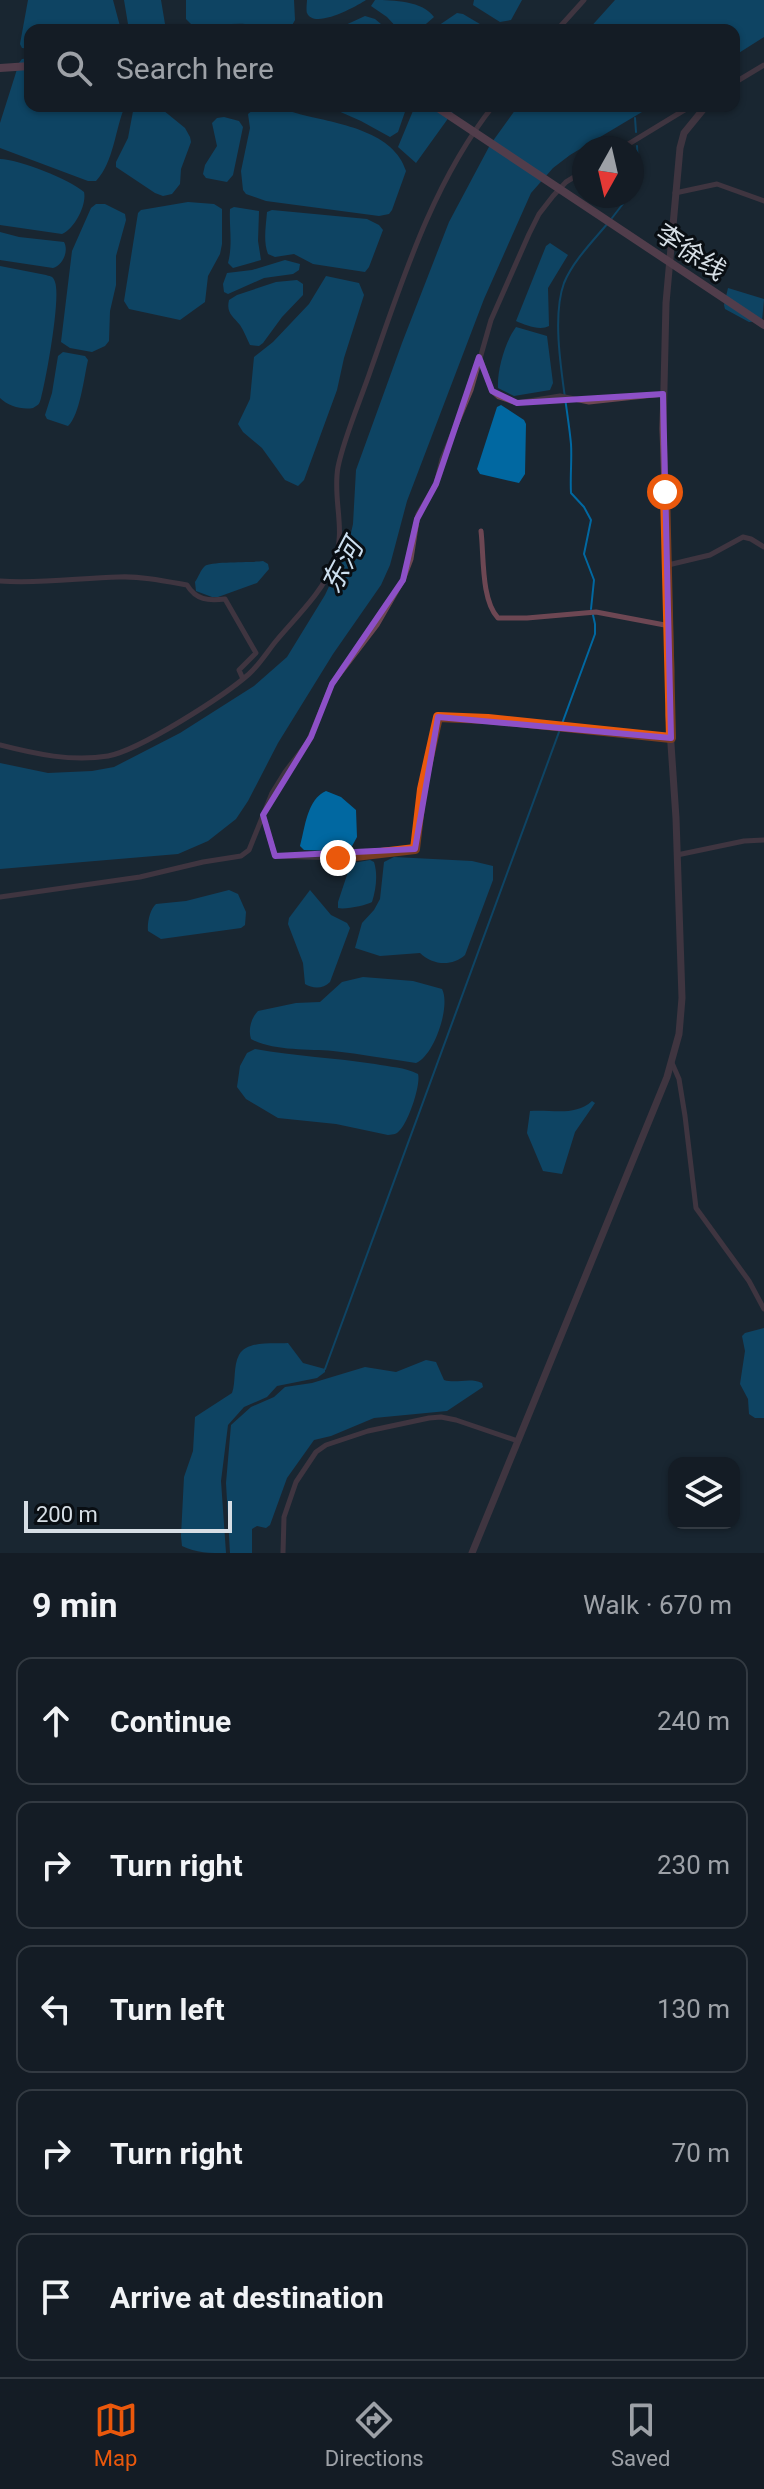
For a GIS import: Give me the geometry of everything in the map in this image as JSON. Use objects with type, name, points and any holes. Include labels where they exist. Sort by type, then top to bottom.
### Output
[{"type":"main road","points":[[0,68],[24,66]]},
{"type":"main road","name":"李徐线","points":[[444,112],[764,325]]},
{"type":"street","points":[[562,24],[584,0]]},
{"type":"street","points":[[740,79],[764,65]]},
{"type":"street","points":[[0,745],[39,755],[66,757],[100,757],[121,753],[186,717],[243,679],[317,591],[333,565],[341,529],[339,464],[390,315],[443,184],[489,112]]},
{"type":"street","points":[[642,136],[681,112]]},
{"type":"street","points":[[472,1553],[672,1063],[679,1034],[682,998],[671,738],[663,394],[666,303],[681,142],[684,133],[701,112]]},
{"type":"street","points":[[0,897],[140,877],[241,856],[249,850],[278,783],[311,737],[332,684],[377,625],[403,580],[411,559],[418,514],[436,484],[447,446],[471,390],[491,320],[539,214],[572,178]]},
{"type":"street","points":[[675,193],[717,184],[764,201]]},
{"type":"street","points":[[479,357],[489,387],[499,397],[517,403],[560,396],[589,402],[663,394]]},
{"type":"street","points":[[481,531],[484,577],[491,606],[501,619],[592,612],[670,626]]},
{"type":"street","points":[[668,565],[715,553],[743,537],[764,547]]},
{"type":"street","points":[[0,581],[30,583],[141,578],[187,585],[194,595],[203,599],[225,599],[256,653],[239,670],[243,679]]},
{"type":"street","points":[[263,815],[275,856],[338,858],[415,849],[422,789],[438,717],[488,719],[671,738]]},
{"type":"street","points":[[677,855],[744,841],[764,840]]},
{"type":"street","points":[[672,1063],[679,1079],[696,1208],[749,1281],[764,1309]]},
{"type":"street","points":[[283,1553],[284,1517],[296,1482],[316,1452],[326,1445],[368,1431],[441,1417],[518,1441]]},
{"type":"highlighted area","points":[[479,357],[492,391],[517,403],[663,394],[671,738],[438,717],[415,849],[275,856],[263,815],[311,737],[332,684],[403,580],[417,519],[436,484]]},
{"type":"water","points":[[28,0],[113,0],[119,24],[24,24],[24,48],[20,44]]},
{"type":"water","points":[[124,0],[161,0],[165,24],[128,24]]},
{"type":"water","points":[[186,0],[294,0],[293,24],[191,24],[186,19]]},
{"type":"water","points":[[307,0],[366,0],[336,15],[318,19],[311,18],[307,13]]},
{"type":"water","points":[[375,0],[399,1],[423,8],[434,17],[426,24],[393,24],[371,6]]},
{"type":"water","points":[[474,0],[522,0],[511,20],[500,22],[473,5]]},
{"type":"water","points":[[615,0],[764,0],[764,37],[740,52],[740,24],[593,24]]},
{"type":"water","points":[[457,13],[480,24],[441,24]]},
{"type":"water","points":[[365,16],[381,24],[348,24]]},
{"type":"water","points":[[22,59],[24,112],[123,112],[107,164],[96,181],[88,181],[0,148],[0,123]]},
{"type":"water","points":[[133,112],[165,112],[185,128],[191,142],[181,169],[180,184],[172,194],[163,196],[155,193],[116,167],[128,138]]},
{"type":"water","points":[[292,112],[365,132],[390,147],[406,171],[392,210],[379,216],[266,201],[246,194],[241,171],[250,128],[248,114]]},
{"type":"water","points":[[341,112],[405,112],[398,132],[390,137]]},
{"type":"water","points":[[413,112],[453,112],[416,163],[398,147]]},
{"type":"water","name":"东河","points":[[514,112],[642,112],[602,136],[572,136],[572,154],[553,168],[531,193],[484,299],[407,501],[390,565],[381,585],[333,654],[236,819],[208,841],[178,854],[0,869],[0,763],[48,773],[114,767],[180,733],[254,686],[287,657],[325,595],[348,546],[353,524],[356,470],[449,222],[490,145]]},
{"type":"water","points":[[224,117],[239,121],[243,127],[233,175],[227,182],[206,178],[203,174],[217,146],[212,123]]},
{"type":"water","points":[[0,159],[44,171],[84,192],[82,210],[71,227],[62,234],[0,225]]},
{"type":"water","points":[[188,202],[214,204],[222,209],[222,244],[208,276],[205,302],[180,320],[129,309],[124,301],[138,213]]},
{"type":"water","points":[[96,204],[105,204],[125,214],[126,220],[116,256],[109,341],[92,352],[70,348],[61,342],[72,251],[91,208]]},
{"type":"water","points":[[230,209],[259,211],[261,260],[233,268],[228,263]]},
{"type":"water","points":[[267,212],[367,219],[383,230],[365,272],[313,264],[294,254],[275,257],[268,254],[265,239]]},
{"type":"water","points":[[0,232],[64,242],[64,257],[53,268],[0,260]]},
{"type":"water","points":[[550,243],[568,255],[548,288],[549,326],[532,327],[516,321],[546,246]]},
{"type":"water","points":[[285,260],[300,264],[299,270],[293,274],[264,278],[228,294],[224,292],[227,273],[252,270]]},
{"type":"water","points":[[0,266],[46,275],[55,282],[55,321],[49,358],[40,400],[33,408],[15,407],[0,398]]},
{"type":"water","points":[[326,276],[359,283],[364,295],[337,390],[304,480],[298,486],[285,480],[262,448],[238,424],[250,399],[254,357],[309,304]]},
{"type":"water","points":[[297,280],[303,284],[303,295],[263,343],[250,345],[229,311],[229,300],[276,282]]},
{"type":"water","points":[[728,288],[764,299],[762,321],[749,322],[725,309]]},
{"type":"water","points":[[516,327],[547,336],[553,383],[550,390],[514,396],[498,388],[502,356]]},
{"type":"water","points":[[63,352],[85,356],[88,360],[79,405],[68,426],[47,419],[45,415],[58,356]]},
{"type":"water","points":[[501,405],[526,424],[525,474],[519,483],[480,474],[477,469],[497,407]]},
{"type":"water","points":[[263,561],[269,569],[257,583],[218,597],[196,591],[195,582],[205,566]]},
{"type":"water","points":[[326,791],[341,797],[356,810],[357,837],[351,848],[337,851],[304,850],[300,846],[308,815],[315,800]]},
{"type":"water","points":[[394,857],[472,861],[493,866],[493,880],[465,955],[460,959],[442,963],[420,953],[380,956],[355,948],[362,923],[380,899],[384,862]]},
{"type":"water","points":[[370,860],[374,862],[376,877],[372,902],[338,908],[350,866]]},
{"type":"water","points":[[229,890],[238,894],[246,912],[245,925],[241,928],[161,939],[148,931],[149,916],[156,904],[186,901]]},
{"type":"water","points":[[310,890],[331,915],[347,923],[350,928],[330,982],[318,988],[305,984],[303,963],[288,924],[289,918]]},
{"type":"water","points":[[363,977],[413,981],[442,989],[444,1007],[439,1030],[423,1059],[416,1063],[333,1051],[280,1048],[251,1039],[251,1024],[258,1011],[296,1003],[320,1002],[342,982]]},
{"type":"water","points":[[255,1049],[375,1064],[413,1072],[418,1074],[416,1094],[403,1125],[395,1134],[278,1118],[246,1099],[237,1087],[240,1066],[247,1053]]},
{"type":"water","points":[[592,1101],[595,1103],[575,1132],[562,1174],[543,1171],[527,1133],[530,1111],[570,1111]]},
{"type":"water","points":[[764,1328],[764,1418],[755,1418],[749,1414],[748,1399],[740,1384],[745,1351],[742,1336]]},
{"type":"water","points":[[288,1343],[303,1363],[325,1369],[325,1372],[317,1378],[277,1386],[267,1397],[244,1407],[228,1425],[221,1481],[226,1553],[209,1553],[182,1546],[184,1477],[193,1451],[195,1417],[232,1393],[236,1364],[243,1350],[261,1344]]},
{"type":"water","points":[[426,1360],[436,1362],[444,1380],[477,1381],[483,1387],[447,1411],[374,1418],[314,1440],[287,1478],[270,1525],[252,1529],[252,1553],[230,1553],[226,1483],[231,1425],[251,1407],[274,1397],[285,1387],[312,1383],[365,1367],[396,1372]]},
{"type":"waterway","points":[[635,118],[636,132]]},
{"type":"waterway","points":[[612,218],[620,208]]},
{"type":"waterway","points":[[591,609],[594,580],[584,554],[591,520],[571,493],[571,444],[560,362],[558,319],[568,275],[608,223]]},
{"type":"waterway","points":[[325,1369],[595,634],[593,615]]},
{"type":"route","points":[[338,858],[415,849],[422,789],[438,717],[488,719],[671,738],[665,492]]}]
